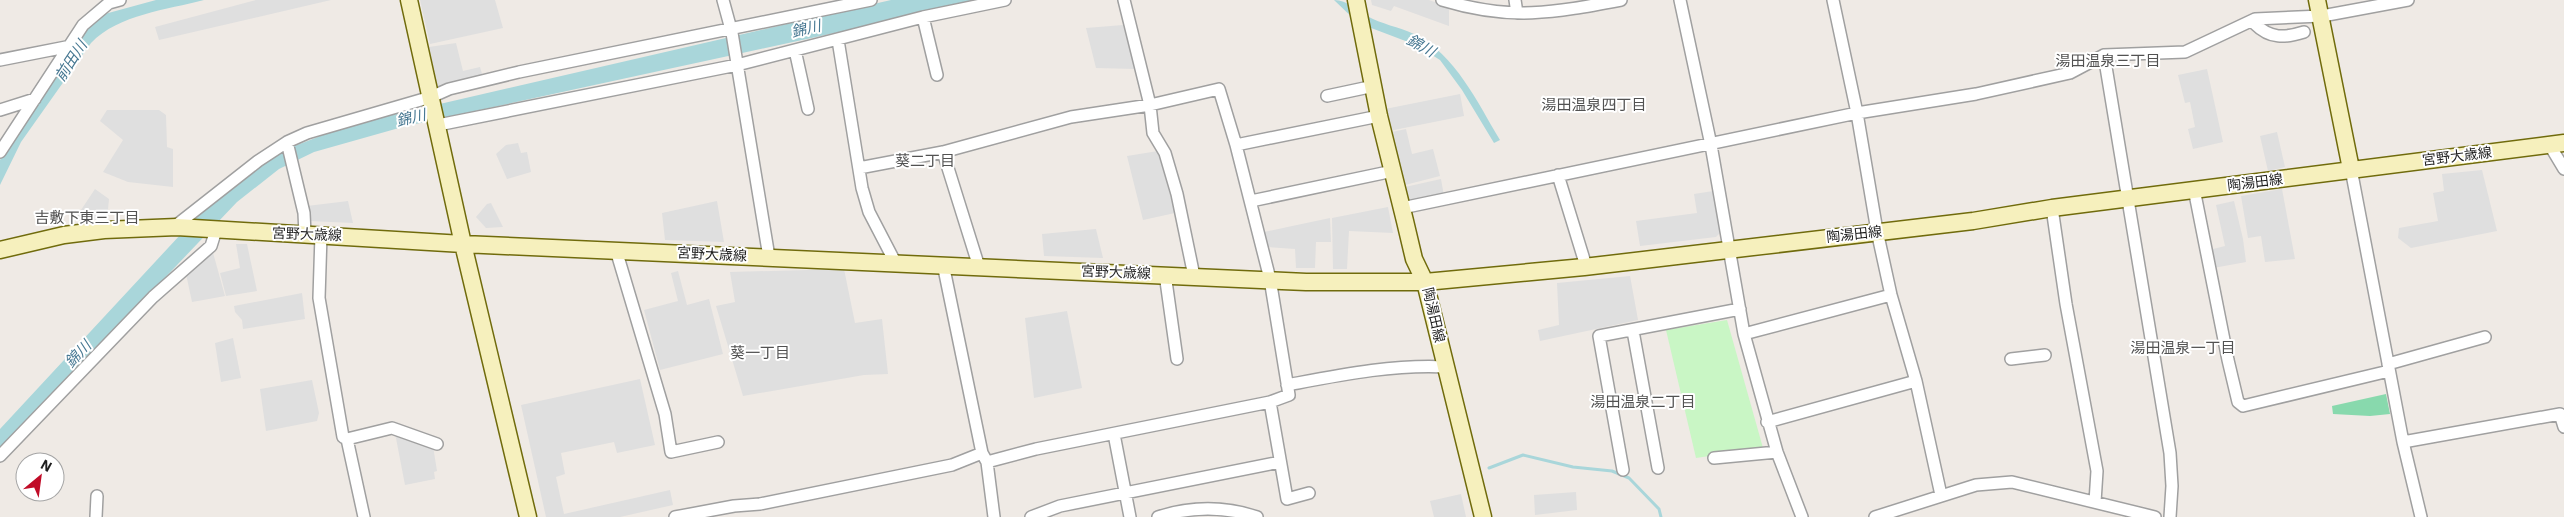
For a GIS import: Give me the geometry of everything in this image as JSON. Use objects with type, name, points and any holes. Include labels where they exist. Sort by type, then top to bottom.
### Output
[{"type":"main road","points":[[409,0],[438,123],[463,244],[528,517]]},
{"type":"main road","points":[[1356,0],[1380,116],[1414,258],[1425,282]]},
{"type":"main road","points":[[2317,0],[2322,16],[2351,169]]},
{"type":"main road","name":"宮野大歳線","points":[[2351,169],[2556,144]]},
{"type":"main road","name":"陶湯田線","points":[[1483,517],[1425,282],[1586,266],[1973,221],[2052,208],[2351,169]]},
{"type":"main road","name":"宮野大歳線","points":[[0,250],[28,242],[72,234],[175,227],[463,244],[979,267],[1334,282],[1425,282]]},
{"type":"street","points":[[0,152],[66,47],[82,25],[109,3],[120,0]]},
{"type":"street","points":[[723,0],[732,32],[769,257]]},
{"type":"street","points":[[175,227],[263,156],[307,133],[431,99],[449,89],[519,72],[732,32],[838,4],[871,0]]},
{"type":"street","points":[[438,123],[737,65],[923,17],[1005,0]]},
{"type":"street","points":[[1124,0],[1150,105],[1153,133],[1165,153],[1177,194],[1194,276]]},
{"type":"street","points":[[1442,0],[1484,11],[1536,14],[1556,13],[1621,0]]},
{"type":"street","points":[[1515,0],[1517,13]]},
{"type":"street","points":[[1680,0],[1710,145],[1744,334],[1776,452],[1802,517]]},
{"type":"street","points":[[1833,0],[1858,113],[1877,232],[1891,295],[1916,382],[1941,495]]},
{"type":"street","points":[[1402,208],[1858,113],[1976,94],[2070,73],[2104,55],[2185,52],[2255,19],[2322,16],[2408,0]]},
{"type":"street","points":[[923,17],[937,75]]},
{"type":"street","points":[[2255,19],[2255,24],[2276,37],[2288,37],[2304,32]]},
{"type":"street","points":[[838,40],[859,168],[869,212],[895,262]]},
{"type":"street","points":[[0,60],[66,47]]},
{"type":"street","points":[[794,50],[808,109]]},
{"type":"street","points":[[2104,55],[2170,453],[2172,486],[2170,517]]},
{"type":"street","points":[[1327,96],[1374,86]]},
{"type":"street","points":[[675,517],[734,506],[760,504],[984,458],[1114,434],[1270,402],[1289,395],[1270,279],[1252,201],[1219,89],[1150,105],[1071,117],[943,152],[859,168]]},
{"type":"street","points":[[0,110],[35,99]]},
{"type":"street","points":[[1236,145],[1380,116]]},
{"type":"street","points":[[287,142],[304,214],[304,234]]},
{"type":"street","points":[[2556,144],[2564,168]]},
{"type":"street","points":[[943,152],[979,267]]},
{"type":"street","points":[[2351,169],[2403,442],[2421,517]]},
{"type":"street","points":[[1252,201],[1393,171]]},
{"type":"street","points":[[1558,175],[1586,266]]},
{"type":"street","points":[[2194,189],[2238,402],[2243,406],[2389,368],[2485,337]]},
{"type":"street","points":[[2052,208],[2066,304],[2097,471],[2095,502]]},
{"type":"street","points":[[0,456],[153,297],[211,246],[214,230]]},
{"type":"street","points":[[321,235],[319,298],[339,419],[343,437],[347,439],[364,517]]},
{"type":"street","points":[[616,250],[665,414],[671,452],[718,442]]},
{"type":"street","points":[[942,264],[984,458],[994,517]]},
{"type":"street","points":[[1165,274],[1177,359]]},
{"type":"street","points":[[1744,334],[1891,295]]},
{"type":"street","points":[[1623,470],[1599,336],[1740,310]]},
{"type":"street","points":[[1633,330],[1658,468]]},
{"type":"street","points":[[2011,359],[2045,355]]},
{"type":"street","points":[[1287,385],[1350,373],[1418,365],[1447,367]]},
{"type":"street","points":[[1767,422],[1916,382]]},
{"type":"street","points":[[1270,402],[1288,499],[1309,493]]},
{"type":"street","points":[[2403,442],[2560,414],[2564,428]]},
{"type":"street","points":[[347,439],[392,428],[437,444]]},
{"type":"street","points":[[1114,434],[1130,517]]},
{"type":"street","points":[[1714,458],[1776,452]]},
{"type":"street","points":[[1031,517],[1060,506],[1280,462]]},
{"type":"street","points":[[1876,517],[1976,485],[2012,482],[2155,517]]},
{"type":"street","points":[[96,517],[97,496]]},
{"type":"street","points":[[1158,517],[1218,507],[1234,509],[1257,517]]},
{"type":"green space","points":[[1727,320],[1763,448],[1696,458],[1666,330]]},
{"type":"green space","points":[[2386,394],[2390,414],[2370,416],[2333,414],[2332,406]]},
{"type":"shaded area","points":[[256,0],[331,0],[159,40],[155,27]]},
{"type":"shaded area","points":[[420,0],[495,0],[503,28],[430,44]]},
{"type":"shaded area","points":[[1371,0],[1429,0],[1449,7],[1449,26],[1394,6],[1391,11],[1372,5]]},
{"type":"shaded area","points":[[1123,25],[1135,69],[1096,68],[1086,28]]},
{"type":"shaded area","points":[[456,43],[463,71],[480,67],[483,77],[438,89],[429,47]]},
{"type":"shaded area","points":[[2207,69],[2223,142],[2193,149],[2188,129],[2195,127],[2190,102],[2185,103],[2178,75]]},
{"type":"shaded area","points":[[1460,94],[1464,116],[1389,131],[1385,109]]},
{"type":"shaded area","points":[[107,110],[159,110],[166,115],[167,147],[173,149],[173,187],[128,182],[103,172],[123,140],[100,121]]},
{"type":"shaded area","points":[[1406,129],[1412,154],[1433,149],[1440,176],[1405,185],[1392,132]]},
{"type":"shaded area","points":[[2277,132],[2285,167],[2268,171],[2260,136]]},
{"type":"shaded area","points":[[518,143],[521,153],[527,152],[531,172],[507,179],[496,154],[506,145]]},
{"type":"shaded area","points":[[1158,151],[1175,213],[1143,220],[1127,156]]},
{"type":"shaded area","points":[[2482,170],[2497,231],[2411,248],[2398,238],[2399,228],[2438,221],[2433,193],[2444,191],[2442,174]]},
{"type":"shaded area","points":[[1441,179],[1444,196],[1409,203],[1405,187]]},
{"type":"shaded area","points":[[95,189],[109,199],[107,220],[84,224],[77,216]]},
{"type":"shaded area","points":[[2282,189],[2295,259],[2265,262],[2261,236],[2248,238],[2241,196]]},
{"type":"shaded area","points":[[1713,191],[1720,233],[1716,237],[1640,246],[1636,221],[1697,213],[1694,194]]},
{"type":"shaded area","points":[[348,201],[353,223],[309,221],[307,206]]},
{"type":"shaded area","points":[[717,201],[724,242],[665,240],[662,213]]},
{"type":"shaded area","points":[[2234,201],[2246,262],[2213,268],[2209,250],[2225,246],[2216,205]]},
{"type":"shaded area","points":[[491,203],[503,227],[486,228],[476,217],[487,204]]},
{"type":"shaded area","points":[[1388,207],[1393,233],[1349,231],[1347,269],[1333,269],[1332,218]]},
{"type":"shaded area","points":[[1330,218],[1331,242],[1316,242],[1315,268],[1296,268],[1295,249],[1268,247],[1264,232]]},
{"type":"shaded area","points":[[1096,229],[1103,258],[1044,256],[1042,234]]},
{"type":"shaded area","points":[[236,244],[247,244],[257,291],[226,296],[220,273],[240,268]]},
{"type":"shaded area","points":[[212,249],[225,296],[192,302],[186,274]]},
{"type":"shaded area","points":[[844,269],[855,323],[882,319],[888,374],[864,375],[743,396],[716,306],[735,302],[730,272]]},
{"type":"shaded area","points":[[678,271],[687,305],[709,299],[723,354],[660,370],[644,310],[678,301],[671,273]]},
{"type":"shaded area","points":[[1630,276],[1638,320],[1540,341],[1538,330],[1559,325],[1557,283]]},
{"type":"shaded area","points":[[302,293],[305,319],[243,329],[242,320],[235,312],[234,306]]},
{"type":"shaded area","points":[[1067,311],[1082,388],[1034,398],[1025,318]]},
{"type":"shaded area","points":[[233,338],[241,378],[221,382],[215,343]]},
{"type":"shaded area","points":[[640,379],[655,445],[617,453],[614,442],[561,453],[565,474],[556,477],[564,514],[670,490],[673,505],[620,517],[546,517],[521,405]]},
{"type":"shaded area","points":[[312,380],[319,413],[317,421],[266,431],[260,389]]},
{"type":"shaded area","points":[[395,433],[433,446],[437,471],[434,472],[435,479],[405,485]]},
{"type":"shaded area","points":[[1576,492],[1577,510],[1535,515],[1534,495]]},
{"type":"shaded area","points":[[1461,494],[1466,517],[1434,517],[1430,501]]},
{"type":"water","name":"前田川","points":[[156,0],[204,0],[144,14],[115,25],[102,33],[91,43],[21,142],[0,185],[0,160],[79,38],[101,15]]},
{"type":"water","name":"錦川","points":[[891,0],[986,0],[406,126],[314,152],[279,169],[237,202],[0,451],[0,429],[207,206],[279,152],[349,125]]},
{"type":"water","name":"錦川","points":[[1334,0],[1347,3],[1372,19],[1414,34],[1429,43],[1454,67],[1474,95],[1500,140],[1494,143],[1462,90],[1440,60],[1416,45],[1358,23]]},
{"type":"waterway","points":[[1489,468],[1523,455],[1573,467],[1612,471],[1629,478],[1659,509],[1661,517]]},
{"type":"district","name":"湯田温泉三丁目","points":[[2108,61]]},
{"type":"district","name":"湯田温泉四丁目","points":[[1594,105]]},
{"type":"district","name":"葵二丁目","points":[[925,161]]},
{"type":"district","name":"吉敷下東三丁目","points":[[87,218]]},
{"type":"district","name":"湯田温泉一丁目","points":[[2183,348]]},
{"type":"district","name":"葵一丁目","points":[[760,353]]},
{"type":"district","name":"湯田温泉二丁目","points":[[1643,402]]}]
